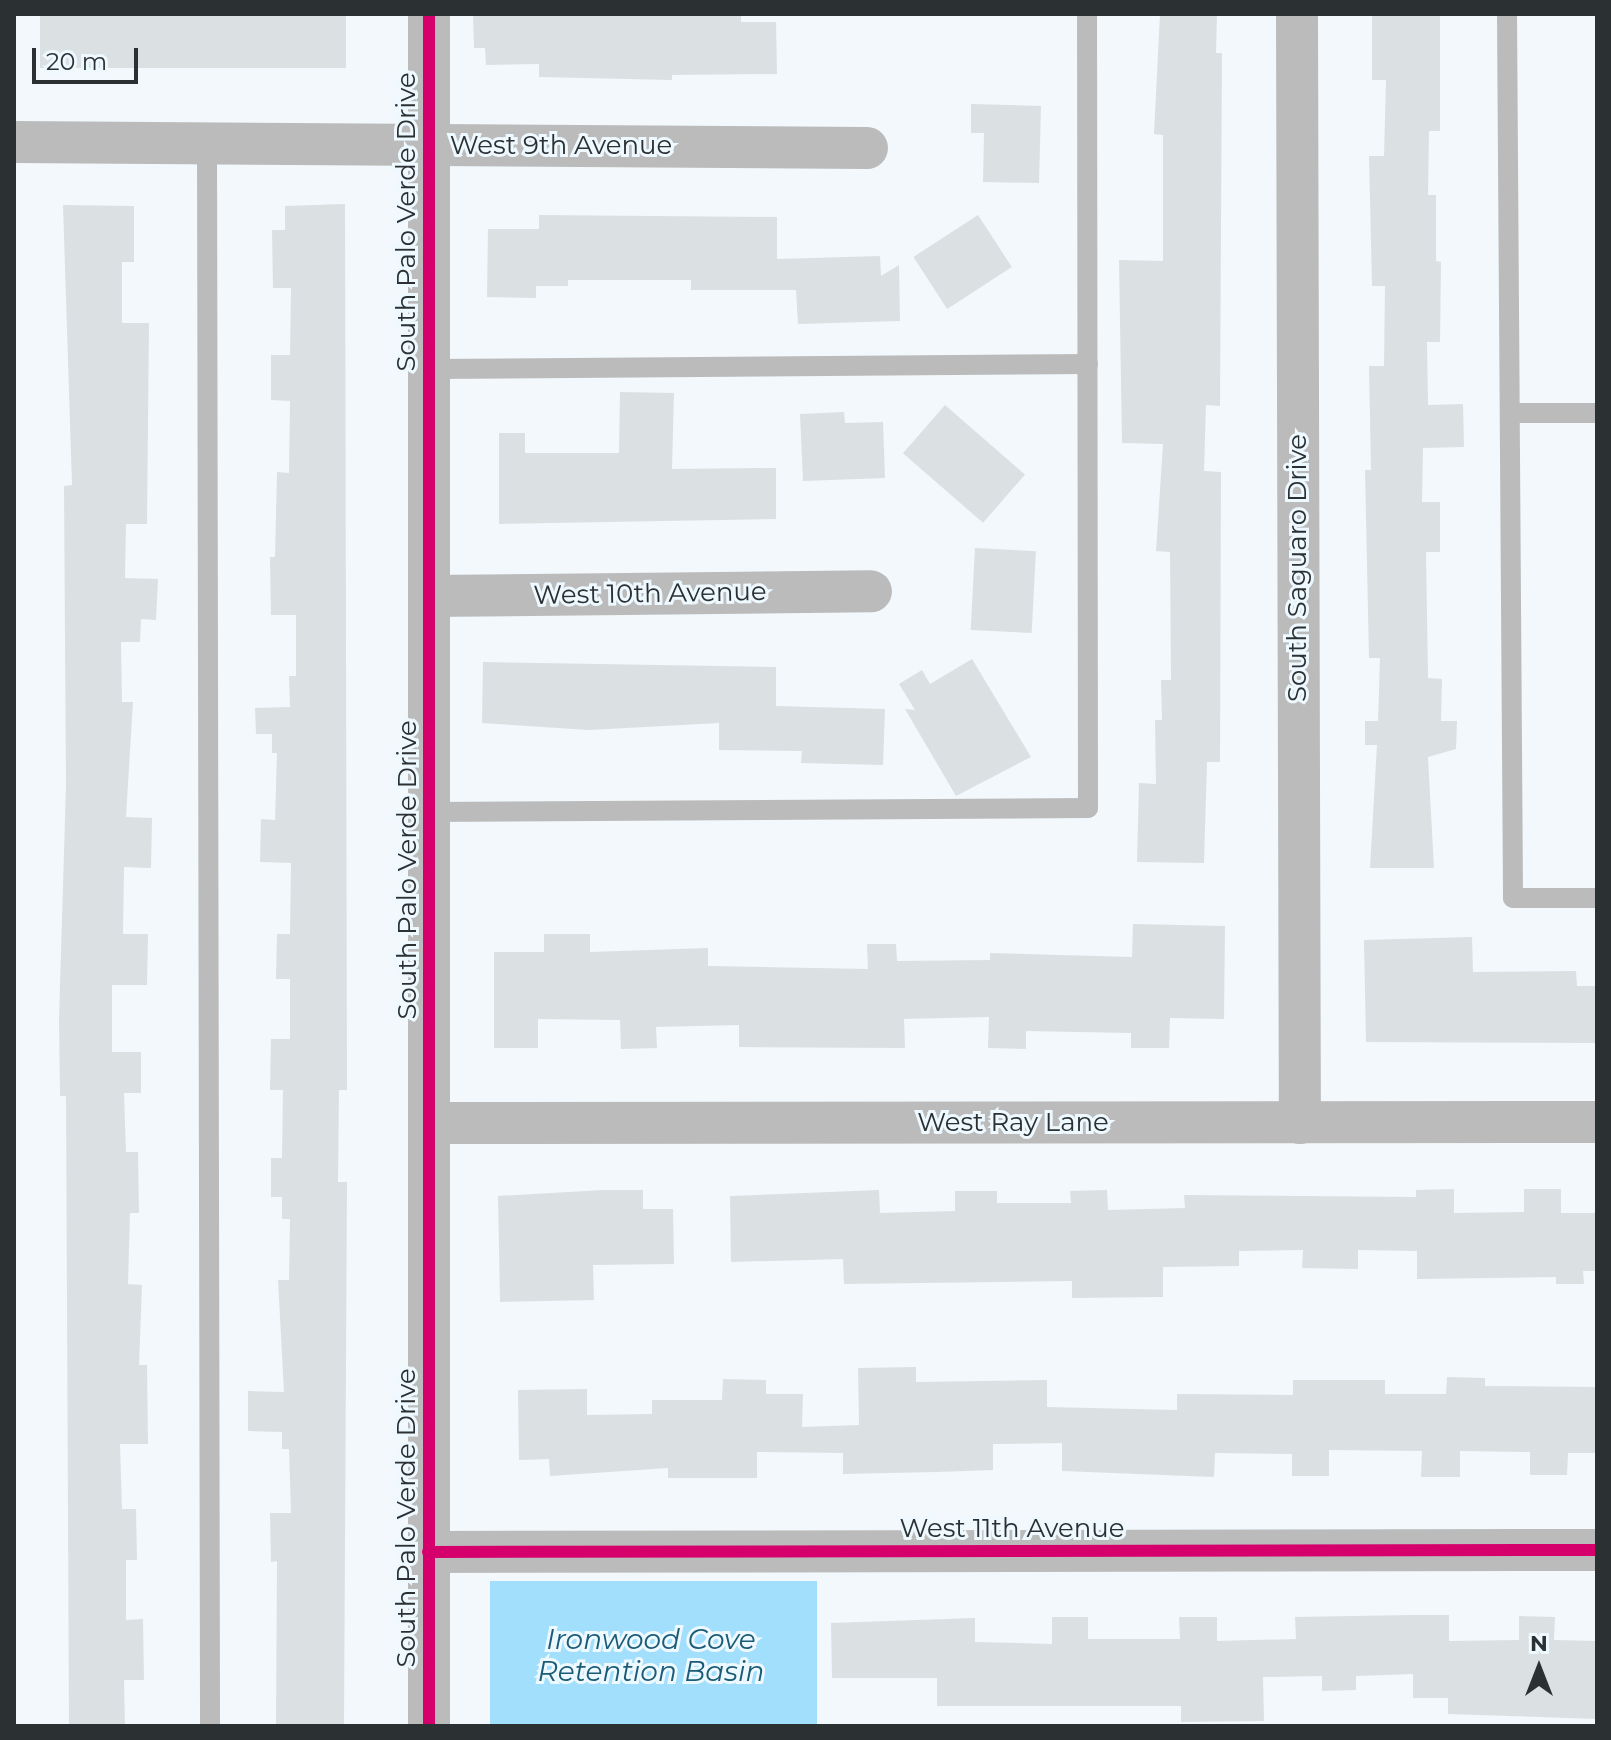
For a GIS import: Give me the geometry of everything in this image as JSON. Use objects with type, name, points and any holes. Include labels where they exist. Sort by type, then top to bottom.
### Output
[{"type":"street","name":"South Palo Verde Drive","points":[[429,14],[429,1726]]},
{"type":"street","name":"South Saguaro Drive","points":[[1297,14],[1300,1123]]},
{"type":"street","name":"West 9th Avenue","points":[[14,142],[867,148]]},
{"type":"street","name":"West 10th Avenue","points":[[429,596],[871,591]]},
{"type":"street","name":"West Ray Lane","points":[[430,1123],[1597,1122]]},
{"type":"street","name":"West 11th Avenue","points":[[428,1552],[1597,1550]]},
{"type":"lane","points":[[430,812],[1088,808],[1087,14]]},
{"type":"lane","points":[[1507,14],[1513,898],[1597,898]]},
{"type":"lane","points":[[207,144],[210,1726]]},
{"type":"lane","points":[[429,369],[1088,364]]},
{"type":"lane","points":[[1510,413],[1597,413]]},
{"type":"water","name":"Ironwood Cove Retention Basin","points":[[490,1581],[817,1581],[817,1726],[490,1726]]},
{"type":"building","points":[[40,14],[346,14],[346,68],[40,68]]},
{"type":"building","points":[[473,14],[741,14],[741,22],[776,22],[777,74],[672,75],[672,80],[539,77],[539,64],[486,65],[485,48],[474,48]]},
{"type":"building","points":[[1160,14],[1217,14],[1216,53],[1222,53],[1220,406],[1206,405],[1204,471],[1221,472],[1220,762],[1207,762],[1204,863],[1137,862],[1139,783],[1156,784],[1155,720],[1162,720],[1161,680],[1171,680],[1170,552],[1156,551],[1163,444],[1122,443],[1119,260],[1163,261],[1163,135],[1154,134]]},
{"type":"building","points":[[1372,14],[1440,14],[1440,131],[1429,131],[1428,195],[1436,195],[1436,261],[1441,262],[1440,342],[1427,342],[1428,405],[1463,404],[1464,447],[1423,448],[1422,502],[1440,502],[1440,552],[1426,552],[1428,678],[1442,679],[1441,721],[1457,721],[1456,749],[1428,757],[1434,868],[1370,868],[1377,745],[1365,745],[1365,721],[1378,721],[1380,658],[1369,658],[1365,470],[1371,470],[1369,366],[1384,366],[1385,286],[1372,286],[1369,156],[1384,156],[1386,80],[1372,80]]},
{"type":"building","points":[[971,104],[1041,106],[1039,183],[983,182],[984,133],[971,133]]},
{"type":"building","points":[[345,204],[347,1090],[339,1090],[338,1182],[347,1182],[344,1726],[276,1726],[277,1561],[271,1562],[270,1513],[291,1513],[289,1449],[282,1449],[282,1432],[248,1431],[248,1391],[284,1392],[278,1280],[289,1280],[290,1219],[282,1219],[282,1197],[271,1197],[271,1158],[282,1158],[283,1090],[270,1090],[271,1039],[290,1039],[290,979],[276,979],[277,934],[290,934],[291,863],[260,862],[261,819],[275,820],[277,753],[272,753],[272,734],[256,734],[255,708],[290,707],[289,676],[296,676],[296,615],[271,615],[270,557],[275,557],[277,472],[289,473],[290,401],[271,400],[271,355],[290,355],[291,288],[273,288],[272,230],[285,230],[285,206]]},
{"type":"building","points":[[63,205],[134,206],[134,262],[122,262],[122,323],[149,323],[147,524],[126,524],[125,578],[158,579],[156,620],[141,619],[140,642],[121,642],[122,702],[133,702],[126,817],[152,818],[151,868],[124,867],[123,934],[148,934],[147,985],[112,985],[112,1052],[141,1052],[141,1093],[124,1093],[126,1152],[138,1152],[139,1213],[130,1213],[128,1284],[142,1285],[139,1365],[147,1365],[148,1444],[120,1444],[122,1509],[136,1509],[137,1560],[126,1560],[126,1620],[143,1619],[144,1680],[124,1680],[125,1726],[69,1726],[66,1096],[60,1096],[59,1020],[66,785],[64,486],[72,485]]},
{"type":"building","points":[[539,215],[777,217],[777,259],[880,256],[881,276],[899,265],[900,321],[798,324],[796,290],[691,290],[691,280],[568,280],[568,286],[536,286],[536,298],[487,297],[488,229],[539,229]]},
{"type":"building","points":[[978,215],[1012,267],[947,309],[913,257]]},
{"type":"building","points":[[620,392],[674,393],[672,469],[776,468],[776,519],[499,524],[499,433],[525,433],[525,453],[619,453]]},
{"type":"building","points":[[945,405],[1025,475],[983,523],[903,453]]},
{"type":"building","points":[[844,412],[845,423],[883,422],[885,478],[803,481],[800,414]]},
{"type":"building","points":[[975,548],[1036,551],[1032,633],[971,630]]},
{"type":"building","points":[[972,659],[1031,757],[956,796],[905,709],[915,710],[899,684],[922,670],[930,684]]},
{"type":"building","points":[[483,662],[776,667],[776,706],[885,709],[883,765],[801,763],[802,751],[719,750],[719,723],[589,730],[482,723]]},
{"type":"building","points":[[1133,924],[1225,926],[1224,1019],[1170,1018],[1169,1048],[1131,1048],[1131,1033],[1026,1031],[1026,1049],[988,1048],[989,1017],[904,1019],[905,1048],[739,1047],[739,1025],[656,1027],[657,1048],[621,1049],[620,1020],[538,1019],[538,1048],[494,1048],[494,952],[544,952],[544,934],[590,934],[590,952],[708,948],[708,966],[868,969],[867,944],[896,944],[897,961],[990,960],[990,953],[1132,957]]},
{"type":"building","points":[[1472,937],[1473,972],[1576,971],[1577,986],[1596,986],[1597,1043],[1366,1042],[1364,940]]},
{"type":"building","points":[[1454,1189],[1454,1213],[1524,1212],[1524,1189],[1561,1189],[1561,1213],[1597,1213],[1597,1271],[1583,1271],[1584,1284],[1556,1284],[1556,1277],[1417,1279],[1417,1251],[1358,1250],[1358,1269],[1302,1268],[1303,1250],[1239,1251],[1239,1266],[1163,1267],[1163,1297],[1072,1298],[1072,1281],[844,1284],[843,1259],[731,1262],[730,1196],[879,1190],[880,1213],[955,1211],[955,1191],[997,1191],[997,1203],[1071,1203],[1070,1191],[1107,1190],[1108,1210],[1185,1208],[1184,1195],[1416,1197],[1416,1190]]},
{"type":"building","points":[[643,1190],[643,1209],[673,1209],[674,1264],[593,1265],[594,1300],[500,1302],[498,1196]]},
{"type":"building","points":[[916,1367],[916,1382],[1047,1380],[1047,1407],[1177,1410],[1177,1394],[1293,1395],[1293,1380],[1385,1380],[1385,1394],[1446,1394],[1447,1377],[1485,1378],[1485,1386],[1597,1387],[1597,1453],[1568,1453],[1567,1475],[1530,1475],[1530,1452],[1460,1451],[1460,1477],[1421,1477],[1422,1451],[1329,1450],[1329,1476],[1292,1476],[1292,1454],[1215,1453],[1214,1477],[1062,1471],[1062,1443],[993,1444],[993,1470],[936,1472],[843,1474],[843,1453],[757,1452],[757,1478],[668,1478],[668,1468],[550,1476],[549,1459],[519,1460],[518,1390],[587,1389],[587,1415],[652,1414],[652,1400],[722,1400],[723,1379],[766,1380],[766,1394],[803,1394],[802,1427],[859,1425],[858,1368]]},
{"type":"building","points":[[1449,1615],[1449,1641],[1519,1640],[1519,1616],[1555,1617],[1554,1640],[1597,1641],[1597,1719],[1448,1714],[1448,1698],[1413,1698],[1413,1674],[1356,1676],[1356,1690],[1322,1691],[1322,1676],[1263,1677],[1264,1721],[1181,1722],[1181,1706],[937,1706],[937,1678],[832,1678],[831,1623],[975,1618],[975,1642],[1052,1644],[1052,1617],[1088,1617],[1088,1639],[1180,1639],[1179,1617],[1217,1617],[1217,1641],[1296,1639],[1295,1617]]},
{"type":"cycle path","points":[[429,14],[429,1726]]},
{"type":"cycle path","points":[[428,1552],[1597,1550]]}]
